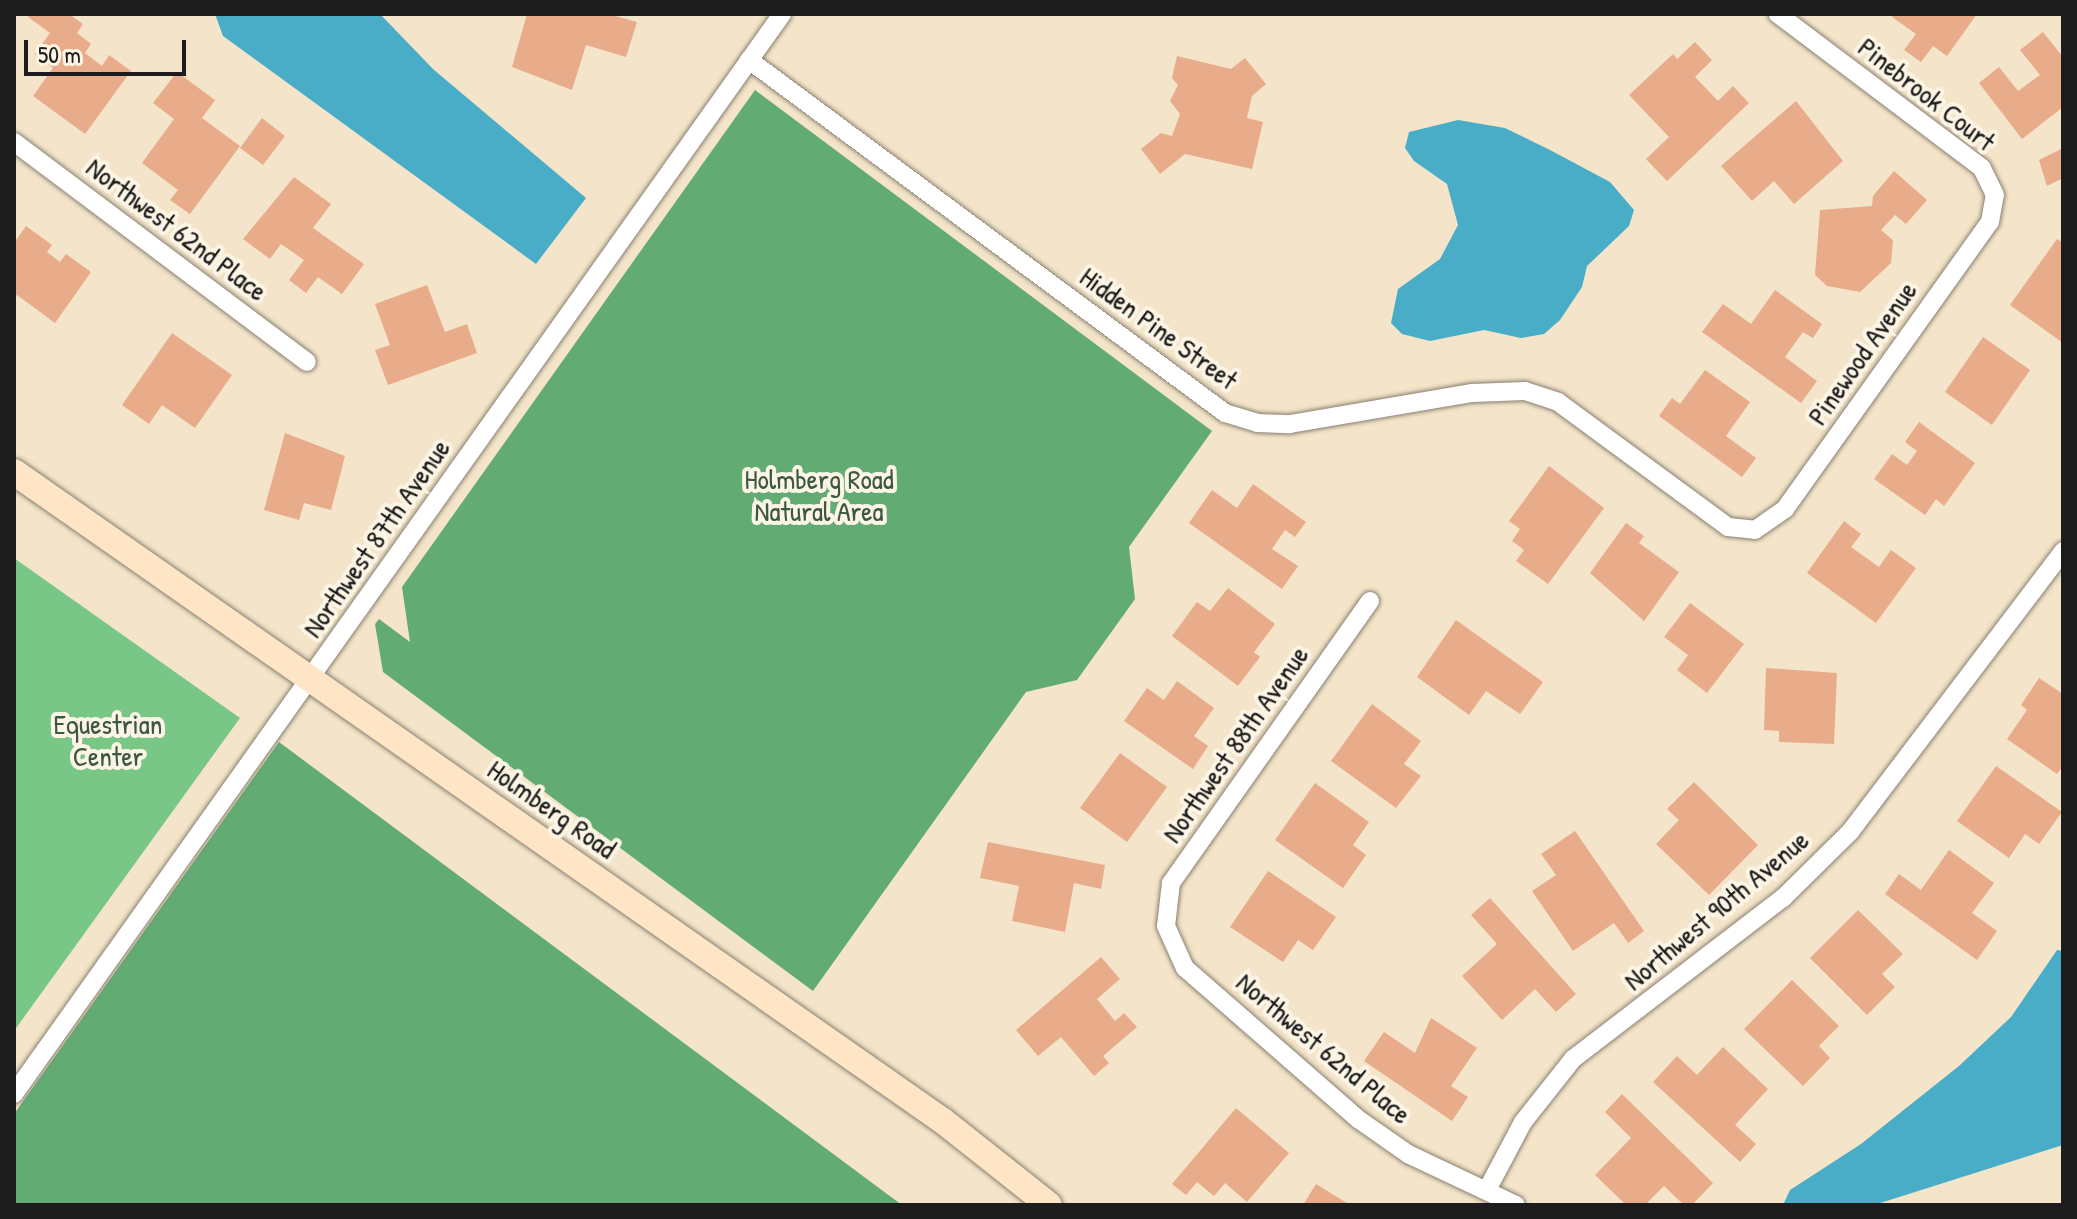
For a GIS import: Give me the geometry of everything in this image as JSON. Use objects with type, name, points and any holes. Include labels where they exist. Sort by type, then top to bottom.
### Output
[{"type":"street","name":"Northwest 87th Avenue","points":[[14,1094],[782,14]]},
{"type":"street","name":"Pinebrook Court","points":[[1778,14],[1982,168],[1995,195]]},
{"type":"street","name":"Hidden Pine Street","points":[[749,60],[1225,413],[1257,423],[1290,424],[1444,397],[1525,391],[1558,402],[1728,527],[1755,530]]},
{"type":"street","name":"Northwest 62nd Place","points":[[14,142],[307,362]]},
{"type":"street","name":"Pinewood Avenue","points":[[1755,530],[1785,509],[1990,222],[1995,195]]},
{"type":"street","name":"Holmberg Road","points":[[14,472],[943,1121],[1049,1205]]},
{"type":"street","name":"Northwest 90th Avenue","points":[[1487,1190],[1523,1122],[1573,1059],[1783,898],[1850,832],[2063,551]]},
{"type":"street","name":"Northwest 88th Avenue","points":[[1166,926],[1171,883],[1370,601]]},
{"type":"street","name":"Northwest 62nd Place","points":[[1166,926],[1185,968],[1358,1119],[1408,1154],[1516,1205]]},
{"type":"green space","name":"Holmberg Road Natural Area","points":[[755,90],[1212,431],[1129,547],[1135,599],[1077,680],[1026,692],[813,991],[383,672],[375,624],[379,619],[410,642],[402,587]]},
{"type":"green space","name":"Equestrian Center","points":[[14,558],[240,718],[14,1031]]},
{"type":"green space","points":[[279,742],[902,1205],[14,1205],[14,1114]]},
{"type":"water","points":[[215,14],[380,14],[433,69],[586,198],[536,264],[223,36]]},
{"type":"water","points":[[1458,120],[1505,128],[1550,150],[1610,182],[1634,210],[1629,226],[1587,266],[1582,287],[1560,320],[1544,334],[1521,338],[1484,330],[1430,341],[1402,334],[1391,323],[1398,289],[1440,259],[1458,225],[1447,184],[1414,161],[1405,148],[1409,132]]},
{"type":"water","points":[[2057,950],[2063,951],[2063,1145],[1874,1205],[1783,1205],[1790,1190],[1861,1144],[1959,1066],[2011,1017]]},
{"type":"building","points":[[30,14],[69,14],[83,24],[77,33],[91,44],[85,53],[102,66],[109,55],[131,71],[85,134],[33,96],[53,68],[35,54],[50,33],[28,17]]},
{"type":"building","points":[[527,14],[608,14],[637,22],[626,57],[586,45],[572,90],[512,67]]},
{"type":"building","points":[[1894,14],[1977,14],[1947,56],[1933,46],[1921,62],[1904,50],[1916,34],[1892,17]]},
{"type":"building","points":[[2043,32],[2063,57],[2063,107],[2022,139],[1979,83],[1999,67],[2018,91],[2040,75],[2020,50]]},
{"type":"building","points":[[1695,42],[1712,60],[1695,77],[1718,101],[1733,86],[1749,103],[1667,181],[1646,159],[1669,137],[1629,95],[1673,54],[1677,59]]},
{"type":"building","points":[[1177,56],[1231,69],[1245,58],[1266,84],[1252,96],[1247,118],[1263,122],[1252,169],[1185,154],[1160,174],[1141,149],[1161,133],[1172,136],[1180,114],[1170,101],[1178,85],[1172,78]]},
{"type":"building","points":[[177,72],[215,100],[202,118],[240,146],[190,214],[170,200],[178,190],[142,163],[174,119],[153,103]]},
{"type":"building","points":[[1796,101],[1843,161],[1794,204],[1774,181],[1752,201],[1721,166]]},
{"type":"building","points":[[262,118],[285,136],[263,165],[240,148]]},
{"type":"building","points":[[2063,148],[2063,178],[2047,186],[2039,160]]},
{"type":"building","points":[[1894,171],[1927,200],[1906,224],[1895,215],[1881,230],[1893,240],[1891,263],[1860,292],[1827,286],[1815,275],[1820,210],[1872,206],[1873,196]]},
{"type":"building","points":[[294,177],[331,204],[313,228],[364,264],[342,294],[318,277],[306,293],[289,280],[304,260],[281,244],[270,259],[243,239]]},
{"type":"building","points":[[26,226],[52,245],[47,252],[60,262],[66,254],[91,272],[55,323],[17,295],[14,298],[14,243]]},
{"type":"building","points":[[2057,239],[2063,243],[2063,343],[2010,305]]},
{"type":"building","points":[[427,285],[445,332],[467,324],[477,353],[388,385],[375,350],[390,345],[375,304]]},
{"type":"building","points":[[1775,290],[1822,324],[1813,338],[1803,332],[1785,357],[1817,381],[1801,403],[1702,332],[1723,304],[1751,324]]},
{"type":"building","points":[[172,333],[232,375],[195,428],[162,405],[149,424],[122,405]]},
{"type":"building","points":[[1983,337],[2030,370],[1992,425],[1945,392]]},
{"type":"building","points":[[1705,370],[1750,402],[1726,436],[1756,458],[1742,477],[1659,416],[1672,398],[1680,404]]},
{"type":"building","points":[[1919,422],[1975,463],[1944,506],[1936,499],[1925,515],[1874,479],[1892,454],[1907,465],[1917,451],[1905,442]]},
{"type":"building","points":[[285,433],[345,456],[331,510],[304,503],[299,520],[264,510]]},
{"type":"building","points":[[1549,466],[1604,508],[1548,584],[1516,561],[1524,550],[1512,541],[1520,529],[1509,521]]},
{"type":"building","points":[[1253,484],[1306,522],[1295,537],[1285,530],[1272,549],[1298,566],[1282,589],[1189,523],[1212,490],[1237,508]]},
{"type":"building","points":[[1844,521],[1861,534],[1851,547],[1879,567],[1891,550],[1916,568],[1876,623],[1807,573]]},
{"type":"building","points":[[1626,523],[1644,536],[1639,543],[1679,572],[1644,621],[1590,573]]},
{"type":"building","points":[[1228,588],[1275,624],[1254,652],[1260,657],[1238,686],[1172,636],[1197,602],[1210,611]]},
{"type":"building","points":[[1690,603],[1744,644],[1707,693],[1677,670],[1688,655],[1664,637]]},
{"type":"building","points":[[1456,620],[1543,682],[1520,714],[1486,691],[1469,715],[1417,677]]},
{"type":"building","points":[[1766,668],[1837,673],[1834,744],[1779,742],[1779,731],[1764,730]]},
{"type":"building","points":[[2039,678],[2063,694],[2063,766],[2057,774],[2007,739],[2027,710],[2021,705]]},
{"type":"building","points":[[1177,681],[1214,708],[1194,736],[1208,746],[1193,769],[1124,721],[1147,688],[1164,700]]},
{"type":"building","points":[[1372,704],[1421,741],[1404,764],[1421,776],[1396,808],[1331,761]]},
{"type":"building","points":[[1120,753],[1167,787],[1127,842],[1080,808]]},
{"type":"building","points":[[1996,766],[2062,812],[2039,844],[2025,834],[2009,858],[1957,821]]},
{"type":"building","points":[[1694,782],[1758,845],[1709,895],[1656,844],[1679,820],[1667,809]]},
{"type":"building","points":[[1315,783],[1369,822],[1353,845],[1366,855],[1343,888],[1275,840]]},
{"type":"building","points":[[1575,831],[1644,931],[1628,943],[1614,923],[1573,951],[1532,891],[1556,875],[1541,854]]},
{"type":"building","points":[[988,842],[1105,865],[1101,889],[1074,883],[1065,932],[1012,921],[1019,886],[980,878]]},
{"type":"building","points":[[1949,850],[1994,883],[1972,913],[1997,931],[1977,960],[1885,894],[1899,874],[1921,890]]},
{"type":"building","points":[[1268,871],[1336,917],[1313,950],[1298,940],[1283,962],[1230,927]]},
{"type":"building","points":[[1490,898],[1576,994],[1556,1012],[1535,989],[1502,1020],[1462,976],[1497,944],[1471,915]]},
{"type":"building","points":[[1858,910],[1903,954],[1882,974],[1895,987],[1867,1015],[1810,958]]},
{"type":"building","points":[[1101,957],[1120,979],[1097,999],[1115,1021],[1124,1013],[1137,1027],[1103,1056],[1109,1063],[1094,1076],[1061,1037],[1038,1056],[1016,1030]]},
{"type":"building","points":[[1792,980],[1839,1026],[1819,1046],[1830,1058],[1803,1086],[1744,1029]]},
{"type":"building","points":[[1431,1018],[1477,1048],[1451,1086],[1468,1097],[1452,1121],[1364,1061],[1384,1032],[1415,1053]]},
{"type":"building","points":[[1723,1047],[1768,1089],[1735,1125],[1756,1144],[1740,1162],[1653,1082],[1677,1056],[1697,1075]]},
{"type":"building","points":[[1622,1094],[1713,1183],[1692,1205],[1684,1205],[1664,1186],[1645,1205],[1626,1205],[1595,1175],[1631,1138],[1605,1112]]},
{"type":"building","points":[[1236,1108],[1289,1153],[1247,1202],[1225,1183],[1214,1196],[1197,1182],[1186,1195],[1172,1184]]},
{"type":"building","points":[[1316,1184],[1350,1205],[1303,1205]]}]
